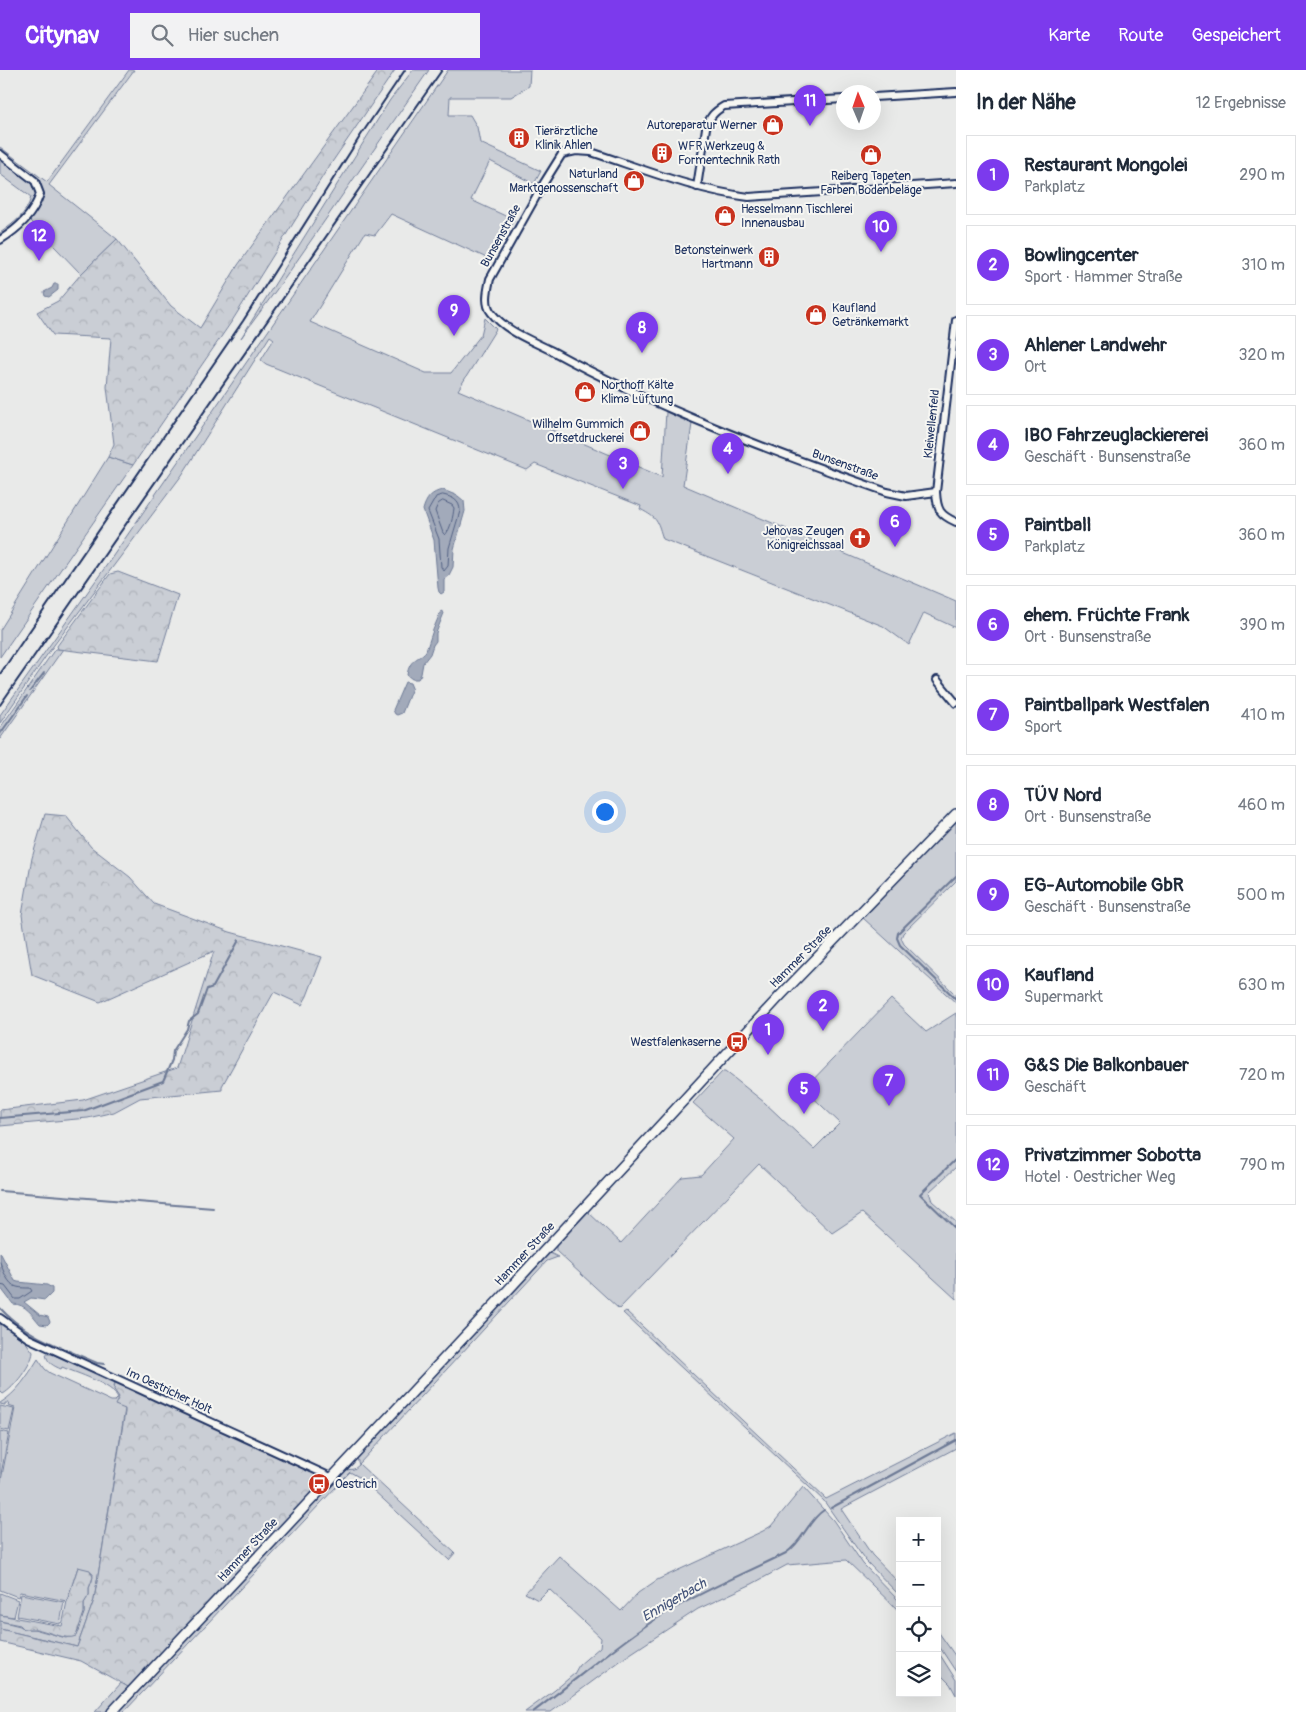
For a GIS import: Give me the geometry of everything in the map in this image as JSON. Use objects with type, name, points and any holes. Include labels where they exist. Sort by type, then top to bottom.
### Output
[{"type":"main road","name":"Hammer Straße","points":[[112,1712],[333,1478],[781,995],[956,814]]},
{"type":"street","points":[[881,97],[956,92]]},
{"type":"street","points":[[697,187],[706,128],[709,119],[724,106],[836,99]]},
{"type":"street","name":"Bunsenstraße","points":[[936,492],[906,496],[887,492],[732,435],[670,409],[581,367],[504,325],[489,310],[487,296],[490,279],[562,154],[576,151],[591,152],[697,187],[720,193],[749,197],[956,183]]},
{"type":"street","points":[[0,154],[34,181],[40,194],[28,218],[0,240]]},
{"type":"street","name":"Kleiwellenfeld","points":[[956,320],[936,492],[940,513],[956,522]]},
{"type":"street","points":[[937,680],[956,702]]},
{"type":"street","name":"Im Oestricher Holt","points":[[0,1318],[28,1338],[333,1478]]},
{"type":"green space","points":[[129,70],[134,70],[49,185],[117,239],[81,274],[29,220],[40,203],[42,190],[33,177],[0,151],[0,147],[47,182]]},
{"type":"green space","points":[[379,70],[395,70],[326,171],[232,321],[133,465],[108,457],[114,444],[107,387],[111,338],[53,335],[37,312],[58,301],[81,274],[117,239],[171,306],[200,328],[238,265]]},
{"type":"green space","points":[[413,70],[429,70],[285,278],[241,338],[390,100]]},
{"type":"green space","points":[[448,70],[530,70],[529,86],[511,97],[450,97],[449,115],[470,115],[477,127],[480,143],[541,171],[534,184],[490,161],[471,200],[514,220],[491,260],[391,214],[375,235],[365,233],[310,322],[426,373],[451,373],[481,335],[485,318],[496,329],[458,390],[662,477],[666,412],[692,424],[683,485],[956,601],[956,628],[924,613],[909,645],[883,626],[663,539],[656,521],[651,515],[640,509],[641,506],[535,464],[527,470],[266,364],[261,360],[274,339],[270,336],[182,475],[51,649],[0,723],[0,715],[104,569]]},
{"type":"green space","points":[[0,156],[33,183],[36,198],[27,214],[0,237],[0,233],[15,222],[23,213],[31,197],[0,174]]},
{"type":"green space","points":[[108,457],[133,465],[0,657],[0,630]]},
{"type":"green space","points":[[118,572],[178,595],[158,661],[58,649],[57,646],[110,574]]},
{"type":"green space","points":[[55,649],[63,649],[0,739],[0,728]]},
{"type":"green space","points":[[45,814],[66,816],[91,847],[130,877],[154,904],[230,932],[322,957],[302,1005],[274,992],[222,1086],[222,1090],[140,1098],[114,1112],[88,1118],[0,1126],[0,1110],[83,1100],[177,1068],[214,951],[100,1002],[32,975],[22,915],[32,858]]},
{"type":"green space","points":[[956,819],[956,881],[903,933],[901,938],[904,944],[956,995],[956,1003],[863,918]]},
{"type":"green space","points":[[891,999],[926,1032],[956,1013],[956,1167],[929,1192],[932,1201],[956,1222],[956,1299],[862,1213],[832,1233],[759,1164],[619,1309],[556,1251],[556,1246],[588,1212],[621,1243],[682,1177],[701,1175],[734,1139],[693,1103],[723,1071],[764,1102],[814,1149],[840,1123],[804,1089]]},
{"type":"green space","points":[[550,1253],[558,1257],[547,1261],[359,1464],[455,1553],[449,1560],[359,1477],[350,1472],[342,1480],[343,1482],[340,1486],[337,1486],[124,1712],[117,1712],[346,1470],[354,1469],[359,1465],[357,1458],[359,1455]]},
{"type":"green space","points":[[626,1311],[826,1499],[956,1433],[956,1448],[841,1509],[872,1555],[896,1580],[896,1592],[865,1560],[824,1501],[623,1313]]},
{"type":"green space","points":[[0,1324],[25,1341],[33,1352],[22,1375],[3,1394],[0,1391]]},
{"type":"green space","points":[[46,1354],[52,1354],[115,1382],[114,1386],[125,1409],[94,1600],[77,1647],[0,1629],[0,1621],[20,1626],[24,1629],[34,1629],[66,1638],[78,1632],[84,1613],[84,1603],[89,1595],[92,1581],[93,1574],[78,1567],[67,1601],[20,1592],[18,1597],[0,1590],[0,1486],[15,1408],[8,1406],[9,1403],[5,1403],[5,1405],[0,1403],[17,1389],[38,1359],[50,1373],[111,1401],[115,1401],[118,1398],[115,1393],[102,1384],[53,1365],[49,1362]]},
{"type":"green space","points":[[115,1382],[320,1476],[321,1486],[130,1688],[81,1661],[0,1642],[0,1629],[77,1647],[94,1600],[125,1412],[125,1409],[115,1405],[119,1397],[114,1390]]},
{"type":"green space","points":[[0,1406],[14,1409],[9,1431],[0,1429]]},
{"type":"green space","points":[[0,1431],[9,1433],[0,1479]]},
{"type":"green space","points":[[803,1487],[833,1520],[863,1564],[896,1598],[896,1608],[846,1560],[787,1565],[752,1584],[698,1609],[627,1656],[551,1712],[525,1712],[574,1674],[579,1665],[600,1647],[601,1638],[549,1589],[538,1600],[525,1593],[559,1556],[621,1611],[638,1593],[657,1580],[771,1526]]},
{"type":"green space","points":[[78,1567],[90,1570],[93,1577],[76,1636],[67,1637],[36,1629],[24,1629],[20,1625],[0,1621],[0,1615],[62,1626],[67,1601]]},
{"type":"green space","points":[[0,1593],[18,1600],[14,1617],[0,1615]]},
{"type":"green space","points":[[21,1594],[64,1602],[60,1624],[17,1616]]},
{"type":"green space","points":[[941,1636],[956,1657],[956,1672],[941,1649]]},
{"type":"green space","points":[[941,1656],[956,1680],[956,1695],[950,1684],[941,1675]]},
{"type":"green space","points":[[122,1682],[130,1689],[107,1712],[95,1712]]},
{"type":"water","points":[[54,284],[58,284],[58,290],[49,297],[45,296],[44,292],[52,288]]},
{"type":"water","points":[[443,490],[458,496],[464,501],[465,511],[454,549],[453,567],[449,575],[444,579],[444,592],[441,594],[438,588],[434,540],[423,510],[435,492]]},
{"type":"water","points":[[441,611],[444,613],[436,633],[436,641],[423,663],[418,679],[412,679],[407,675],[408,669],[414,660],[426,651]]},
{"type":"water","points":[[405,682],[410,683],[412,688],[402,713],[397,715],[393,710]]},
{"type":"water","points":[[0,1252],[15,1281],[47,1285],[52,1288],[52,1293],[45,1300],[31,1298],[24,1302],[40,1315],[48,1317],[50,1322],[47,1325],[40,1324],[22,1306],[13,1304],[0,1287]]},
{"type":"waterway","points":[[30,691],[44,673]]},
{"type":"waterway","points":[[0,734],[27,696]]},
{"type":"waterway","points":[[956,876],[898,933],[897,938],[900,945],[956,999]]},
{"type":"waterway","points":[[0,1118],[83,1111],[163,1081],[172,1060],[173,1051],[187,1029],[189,1021],[198,1014],[207,989],[213,987],[239,940]]},
{"type":"waterway","points":[[956,1159],[920,1194],[956,1229]]},
{"type":"waterway","points":[[0,1191],[213,1208]]},
{"type":"waterway","points":[[0,1308],[10,1318],[33,1334],[97,1363],[104,1364]]},
{"type":"waterway","name":"Ennigerbach","points":[[831,1508],[956,1440]]},
{"type":"waterway","name":"Ennigerbach","points":[[533,1712],[611,1651],[659,1617],[706,1591],[786,1553],[797,1543],[818,1514],[824,1510]]},
{"type":"railway","points":[[0,674],[243,321],[361,135],[405,70]]},
{"type":"railway","points":[[0,705],[442,70]]},
{"type":"place","name":"Autoreparatur Werner","points":[[773,125]]},
{"type":"place","name":"G&S Die Balkonbauer","points":[[810,126]]},
{"type":"place","name":"Tierärztliche Klinik Ahlen","points":[[519,138]]},
{"type":"place","name":"WFR Werkzeug & Formentechnik Rath","points":[[662,153]]},
{"type":"place","name":"Reiberg Tapeten Farben Bodenbeläge","points":[[871,155]]},
{"type":"place","name":"Naturland Marktgenossenschaft","points":[[634,181]]},
{"type":"place","name":"Hesselmann Tischlerei Innenausbau","points":[[725,216]]},
{"type":"place","name":"Kaufland","points":[[881,252]]},
{"type":"place","name":"Betonsteinwerk Hartmann","points":[[769,257]]},
{"type":"place","name":"Privatzimmer Sobotta","points":[[39,261]]},
{"type":"place","name":"Kaufland Getränkemarkt","points":[[816,315]]},
{"type":"place","name":"EG-Automobile GbR","points":[[454,336]]},
{"type":"place","name":"TÜV Nord","points":[[642,353]]},
{"type":"place","name":"Northoff Kälte Klima Lüftung","points":[[585,392]]},
{"type":"place","name":"Wilhelm Gummich Offsetdruckerei","points":[[640,431]]},
{"type":"place","name":"IBO Fahrzeuglackiererei","points":[[728,474]]},
{"type":"place","name":"Ahlener Landwehr","points":[[623,489]]},
{"type":"place","name":"Jehovas Zeugen Königreichssaal","points":[[860,538]]},
{"type":"place","name":"ehem. Früchte Frank","points":[[895,547]]},
{"type":"place","name":"Bowlingcenter","points":[[823,1031]]},
{"type":"place","name":"Westfalenkaserne","points":[[737,1042]]},
{"type":"place","name":"Restaurant Mongolei","points":[[768,1055]]},
{"type":"place","name":"Paintballpark Westfalen","points":[[889,1106]]},
{"type":"place","name":"Paintball","points":[[804,1114]]},
{"type":"place","name":"Oestrich","points":[[319,1484]]}]
